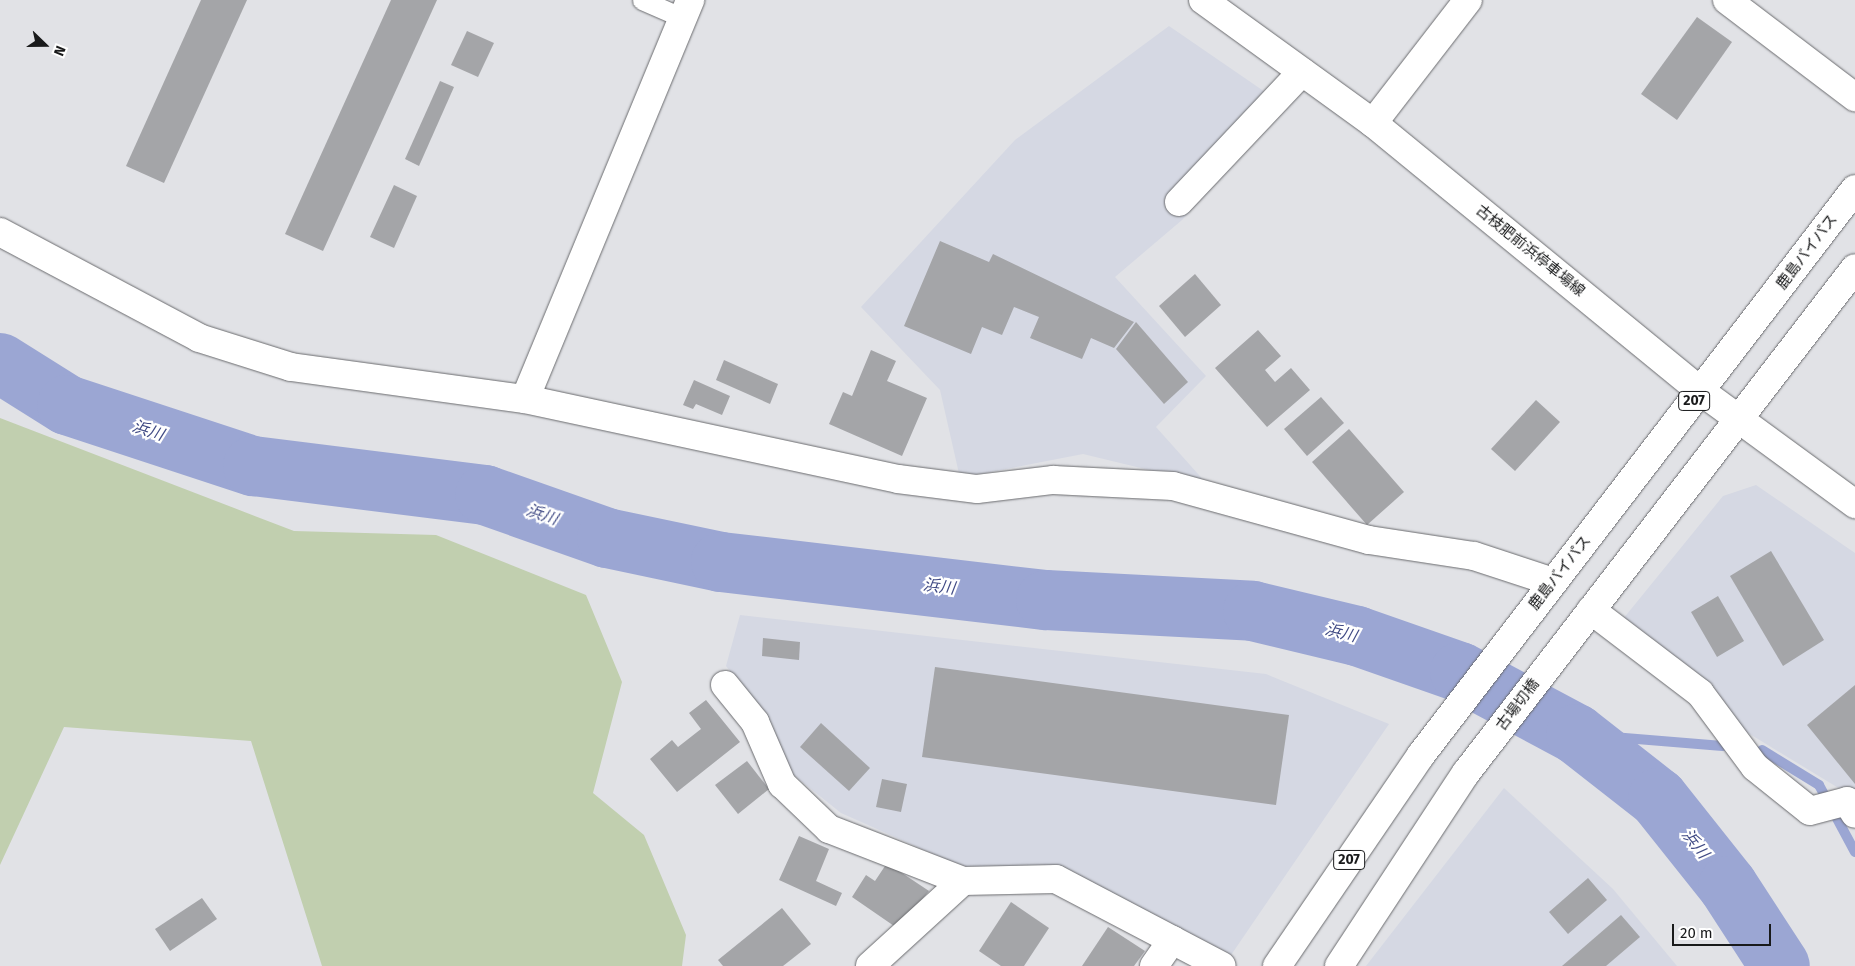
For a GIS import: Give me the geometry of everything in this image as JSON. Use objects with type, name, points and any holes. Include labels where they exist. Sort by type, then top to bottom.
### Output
[{"type":"main road","name":"古枝肥前浜停車場線","points":[[1203,0],[1373,123],[1702,392],[1855,504]]},
{"type":"main road","points":[[1373,123],[1468,0]]},
{"type":"main road","points":[[1728,0],[1855,97]]},
{"type":"main road","points":[[525,399],[687,9]]},
{"type":"main road","points":[[1179,202],[1302,72]]},
{"type":"main road","name":"鹿島バイパス","points":[[1277,966],[1421,755],[1531,610],[1702,392],[1855,189]]},
{"type":"main road","points":[[0,232],[218,344],[291,367],[525,399],[898,479],[977,489],[1053,480],[1173,486],[1369,540],[1474,556],[1554,582]]},
{"type":"main road","points":[[1851,808],[1810,811],[1755,767],[1700,693],[1591,610],[1740,421],[1855,268]]},
{"type":"main road","name":"古場切橋","points":[[1339,966],[1466,774],[1591,610]]},
{"type":"main road","points":[[725,685],[755,722],[782,784],[829,829],[963,881],[1056,879],[1222,966]]},
{"type":"main road","points":[[870,966],[963,881]]},
{"type":"main road","points":[[1154,966],[1172,940]]},
{"type":"lane","points":[[642,0],[687,9]]},
{"type":"shaded area","points":[[1169,26],[1287,107],[1182,220],[1115,277],[1206,376],[1156,427],[1207,484],[1083,454],[960,478],[940,390],[861,307],[1015,140]]},
{"type":"shaded area","points":[[1756,485],[1855,553],[1855,806],[1845,792],[1740,728],[1623,619],[1723,496]]},
{"type":"shaded area","points":[[740,615],[1266,674],[1389,724],[1229,958],[1069,872],[976,873],[841,813],[786,769],[761,711],[726,666]]},
{"type":"shaded area","points":[[1504,788],[1613,889],[1677,966],[1366,966]]},
{"type":"green space","points":[[0,418],[294,531],[436,535],[586,595],[622,682],[593,793],[644,835],[686,935],[682,966],[322,966],[251,741],[64,727],[0,865]]},
{"type":"building","points":[[201,0],[247,0],[164,183],[126,166]]},
{"type":"building","points":[[391,0],[437,0],[323,251],[285,234]]},
{"type":"building","points":[[1697,17],[1732,42],[1677,120],[1641,94]]},
{"type":"building","points":[[467,31],[494,43],[478,77],[451,65]]},
{"type":"building","points":[[440,81],[454,87],[419,166],[405,159]]},
{"type":"building","points":[[394,185],[417,196],[394,248],[370,237]]},
{"type":"building","points":[[940,241],[989,262],[993,254],[1134,322],[1114,348],[1091,338],[1082,359],[1030,338],[1039,317],[1014,307],[1002,335],[982,327],[971,354],[904,326]]},
{"type":"building","points":[[1195,274],[1221,305],[1185,337],[1159,306]]},
{"type":"building","points":[[1136,322],[1188,382],[1164,404],[1116,349]]},
{"type":"building","points":[[1258,330],[1281,356],[1265,370],[1275,382],[1291,368],[1310,390],[1267,427],[1215,368]]},
{"type":"building","points":[[871,350],[896,361],[887,381],[927,398],[902,456],[829,424],[843,392],[852,396]]},
{"type":"building","points":[[724,360],[778,384],[770,404],[716,380]]},
{"type":"building","points":[[694,380],[730,396],[722,415],[696,404],[693,409],[683,405]]},
{"type":"building","points":[[1321,397],[1344,423],[1307,456],[1284,429]]},
{"type":"building","points":[[1536,400],[1560,422],[1515,471],[1491,449]]},
{"type":"building","points":[[1349,429],[1404,492],[1367,525],[1312,462]]},
{"type":"building","points":[[1771,551],[1824,640],[1783,666],[1730,576]]},
{"type":"building","points":[[1718,596],[1744,641],[1717,657],[1691,612]]},
{"type":"building","points":[[763,638],[800,642],[799,660],[762,656]]},
{"type":"building","points":[[935,667],[1289,715],[1276,805],[922,757]]},
{"type":"building","points":[[1855,685],[1855,784],[1807,725]]},
{"type":"building","points":[[706,700],[740,742],[677,792],[650,759],[672,740],[678,747],[701,729],[689,713]]},
{"type":"building","points":[[821,723],[870,768],[849,791],[800,747]]},
{"type":"building","points":[[747,761],[769,789],[738,814],[715,785]]},
{"type":"building","points":[[882,779],[907,784],[901,812],[876,807]]},
{"type":"building","points":[[799,836],[829,849],[816,881],[842,893],[836,906],[779,880]]},
{"type":"building","points":[[887,863],[929,891],[897,928],[852,897],[866,875],[875,881]]},
{"type":"building","points":[[1588,878],[1607,900],[1568,934],[1549,912]]},
{"type":"building","points":[[202,898],[217,919],[170,951],[155,929]]},
{"type":"building","points":[[1011,902],[1049,928],[1024,966],[1001,966],[979,951]]},
{"type":"building","points":[[782,908],[811,944],[783,966],[723,966],[718,960]]},
{"type":"building","points":[[1621,915],[1640,937],[1606,966],[1562,966]]},
{"type":"building","points":[[1108,927],[1145,951],[1134,966],[1082,966]]},
{"type":"waterway","name":"浜川","points":[[0,363],[67,405],[253,466],[485,495],[607,538],[721,562],[1046,600],[1253,611],[1357,636],[1460,672],[1576,734],[1658,798],[1728,886],[1780,966]]},
{"type":"waterway","points":[[1576,734],[1723,746]]},
{"type":"waterway","points":[[1762,750],[1819,785],[1855,852]]}]
